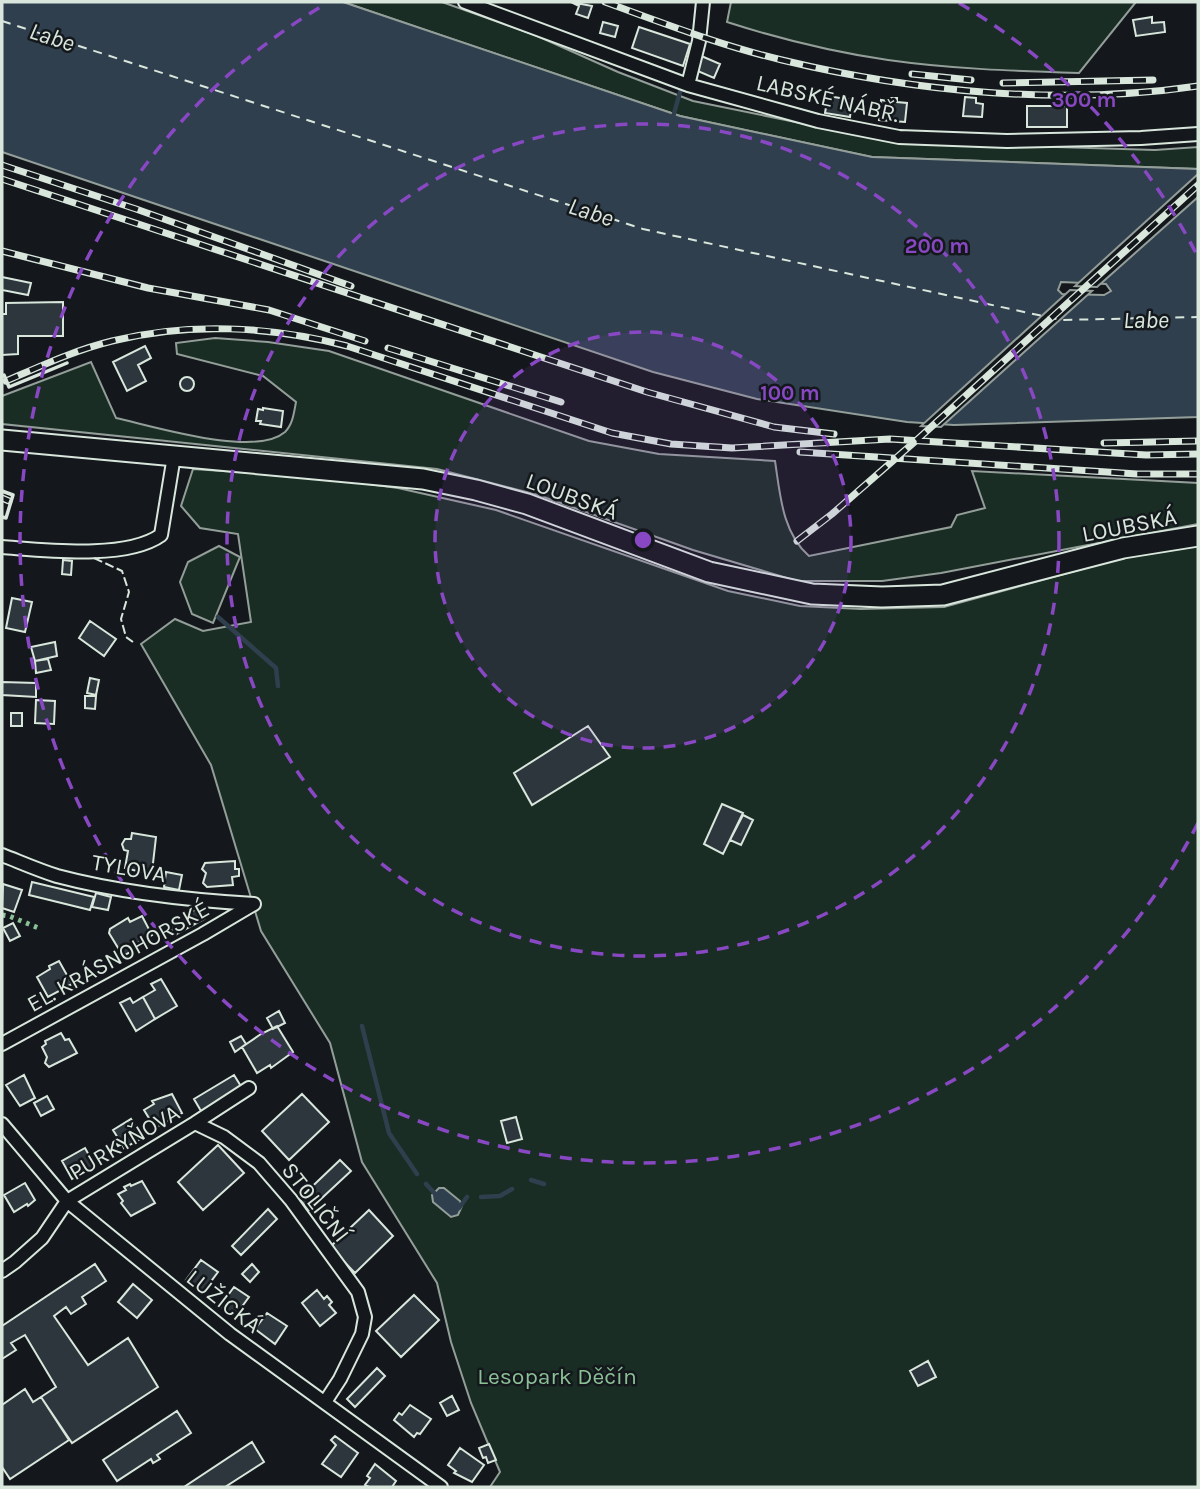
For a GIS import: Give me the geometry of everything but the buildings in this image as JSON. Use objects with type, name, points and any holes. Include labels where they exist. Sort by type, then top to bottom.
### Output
[{"type":"main road","name":"LOUBSKÁ","points":[[2,440],[423,479],[476,490],[527,505],[709,572],[812,594],[882,597],[943,594],[1123,548],[1198,536]]},
{"type":"street","name":"LABSKÉ NÁBŘ.","points":[[465,2],[688,85],[818,121],[899,137],[1007,141],[1198,134]]},
{"type":"street","points":[[688,85],[699,41],[703,2]]},
{"type":"street","points":[[2,547],[82,552],[151,542],[161,535],[174,456]]},
{"type":"street","name":"TYLOVA","points":[[2,855],[55,875],[119,889],[186,900],[254,904]]},
{"type":"street","name":"EL. KRÁSNOHORSKÉ","points":[[2,1044],[254,904]]},
{"type":"street","name":"PURKYŇOVA","points":[[2,1271],[42,1238],[66,1201],[249,1088]]},
{"type":"street","name":"STOLIČNÍ","points":[[195,1123],[226,1138],[259,1163],[291,1200],[358,1292],[365,1317],[362,1334],[340,1379],[325,1402]]},
{"type":"street","name":"LUŽICKÁ","points":[[2,1124],[66,1201],[230,1334],[441,1487]]},
{"type":"green space","points":[[343,2],[442,2],[535,35],[618,72],[693,101],[893,142],[1155,150],[1198,147],[1198,169],[872,157],[680,116]]},
{"type":"green space","points":[[731,2],[1136,2],[1079,73],[935,66],[847,53],[727,22]]},
{"type":"green space","points":[[215,338],[329,351],[589,441],[659,454],[775,461],[788,524],[800,547],[809,556],[951,527],[957,515],[985,508],[972,471],[1198,483],[1198,524],[941,573],[882,581],[797,581],[693,550],[538,495],[437,469],[2,424],[2,396],[91,362],[116,418],[178,433],[228,441],[271,439],[285,432],[291,422],[296,402],[263,376],[177,354],[176,343]]},
{"type":"green space","name":"Lesopark Děčín","points":[[193,469],[323,478],[398,488],[496,510],[728,591],[800,606],[861,609],[944,607],[1122,558],[1198,546],[1198,1487],[490,1487],[500,1472],[471,1403],[451,1342],[437,1283],[362,1162],[330,1043],[261,931],[211,765],[141,644],[175,619],[203,631],[251,622],[238,534],[200,528],[181,506]]},
{"type":"green space","points":[[219,546],[240,557],[213,623],[192,614],[180,582],[188,562]]},
{"type":"water","name":"Labe","points":[[2,2],[343,2],[680,116],[872,157],[1198,169],[1198,417],[954,425],[907,422],[757,399],[653,372],[2,152]],"holes":[[[1061,282],[1106,284],[1111,291],[1104,295],[1062,294],[1058,290]]]},
{"type":"water","points":[[439,1188],[444,1188],[460,1201],[462,1206],[458,1215],[451,1217],[433,1202],[432,1195]]},
{"type":"pier","points":[[1198,174],[1198,197],[1097,287],[1075,286]]},
{"type":"pier","points":[[1070,290],[1092,291],[941,427],[921,426]]},
{"type":"waterway","points":[[695,25],[697,2]]},
{"type":"waterway","points":[[673,117],[682,85]]},
{"type":"waterway","points":[[218,617],[276,668],[278,686]]},
{"type":"waterway","points":[[362,1026],[389,1133],[417,1174]]},
{"type":"waterway","points":[[531,1180],[544,1184]]},
{"type":"waterway","points":[[426,1184],[437,1196]]},
{"type":"waterway","points":[[481,1197],[500,1196],[512,1189]]},
{"type":"waterway","points":[[459,1208],[467,1197]]},
{"type":"ferry route","points":[[2,21],[643,229],[1061,320],[1198,317]]},
{"type":"railway","points":[[605,2],[693,34],[760,54],[832,71],[936,88],[1042,95],[1094,95],[1198,86]]},
{"type":"railway","points":[[912,74],[971,80]]},
{"type":"railway","points":[[1003,83],[1153,80]]},
{"type":"railway","points":[[2,165],[136,209],[351,286]]},
{"type":"railway","points":[[2,179],[647,392],[774,427],[834,434]]},
{"type":"railway","points":[[797,541],[919,438],[1198,185]]},
{"type":"railway","points":[[2,251],[148,288],[269,310],[365,341]]},
{"type":"railway","points":[[6,381],[58,359],[112,341],[170,331],[230,329],[289,334],[347,346],[612,433],[671,444],[732,448],[890,439],[1146,455],[1198,454]]},
{"type":"railway","points":[[388,348],[561,402]]},
{"type":"railway","points":[[1104,443],[1198,441]]},
{"type":"railway","points":[[800,452],[1137,474],[1198,474]]},
{"type":"railway","points":[[2,498],[9,501]]},
{"type":"hedge","points":[[2,915],[41,929]]},
{"type":"fence","points":[[94,558],[122,571],[129,592],[121,619],[126,637],[133,642]]},
{"type":"wall","points":[[4,375],[9,387],[67,363]]},
{"type":"wall","points":[[2,491],[13,495],[6,518],[2,517]]}]
